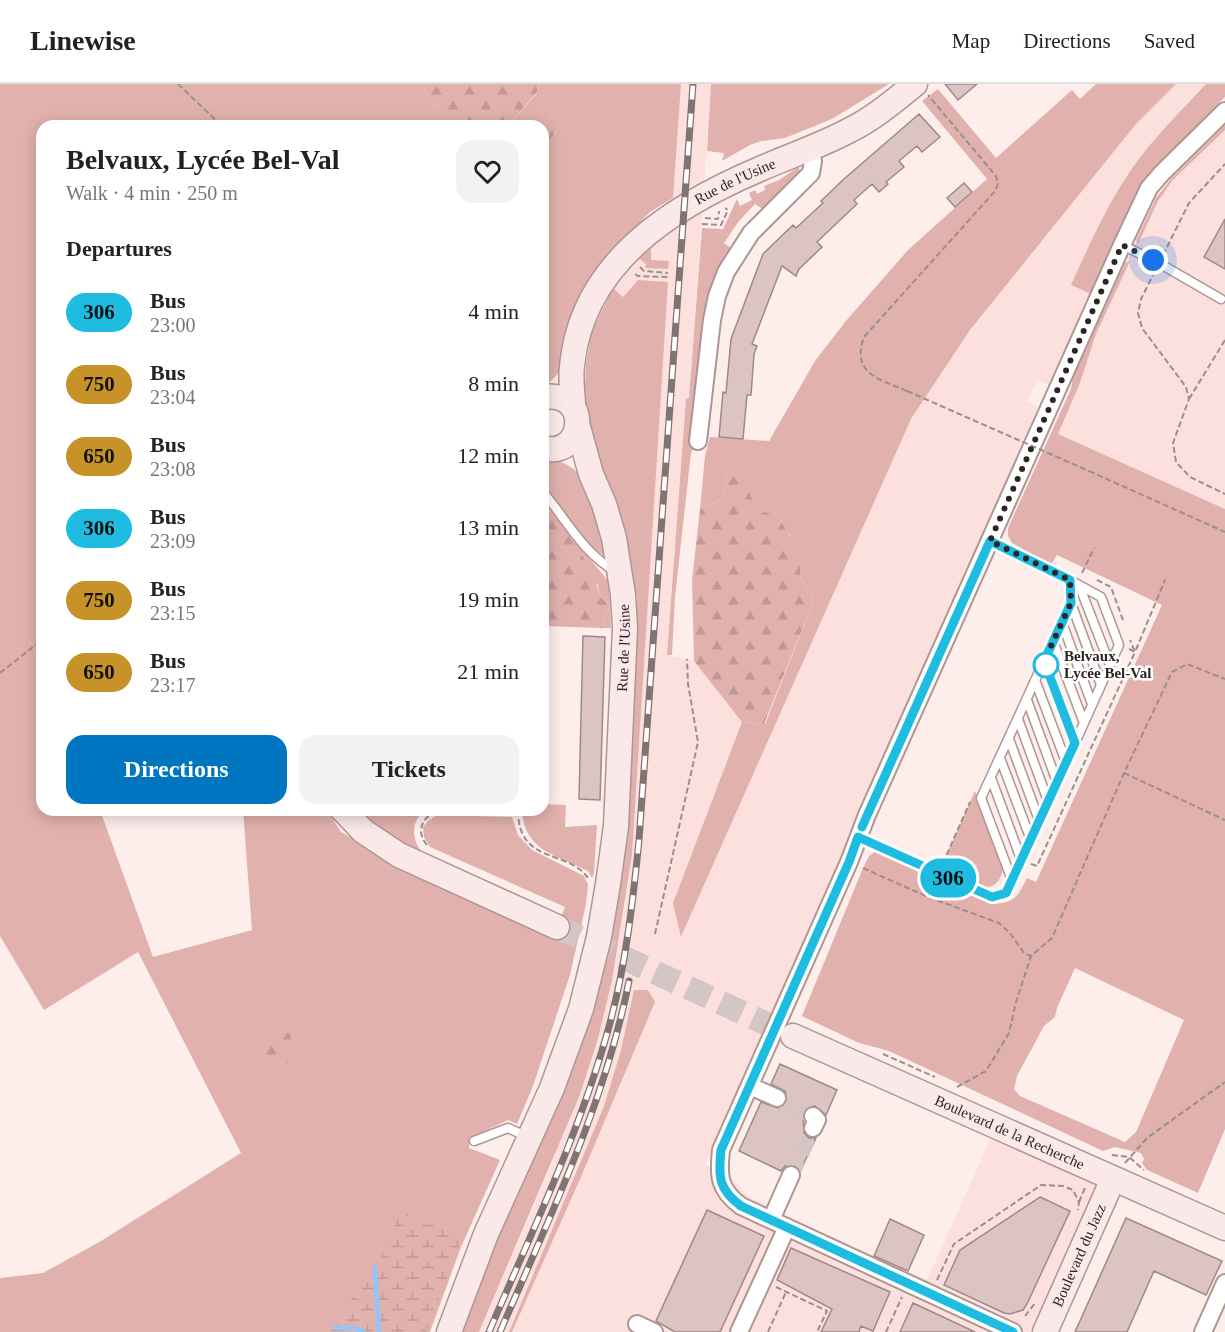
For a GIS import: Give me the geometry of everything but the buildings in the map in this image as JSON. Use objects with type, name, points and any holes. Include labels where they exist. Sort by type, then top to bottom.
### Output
[{"type":"main road","name":"Rue de l'Usine","points":[[449,1332],[486,1234],[552,1089],[581,1009],[599,937],[616,826],[625,628],[621,575],[604,504],[562,407],[585,313],[604,278],[626,264],[656,226],[701,198],[750,173],[849,131],[920,87]]},
{"type":"main road","points":[[549,449],[568,444],[574,437],[562,407]]},
{"type":"main road","points":[[549,450],[572,460],[591,474]]},
{"type":"main road","points":[[349,816],[363,831],[399,855],[557,927]]},
{"type":"main road","name":"Boulevard de la Recherche","points":[[793,1036],[1225,1228]]},
{"type":"main road","name":"Boulevard du Jazz","points":[[1045,1332],[1113,1179]]},
{"type":"street","points":[[1013,1332],[741,1206],[728,1197],[721,1183],[719,1167],[721,1150],[858,837],[1149,188],[1225,111]]},
{"type":"street","points":[[698,441],[712,320],[723,280],[751,233],[811,173],[813,161],[810,149]]},
{"type":"street","points":[[750,1086],[777,1098]]},
{"type":"street","points":[[771,1220],[791,1175]]},
{"type":"street","points":[[739,1332],[787,1227]]},
{"type":"street","points":[[1203,1332],[1225,1283]]},
{"type":"street","points":[[637,1324],[654,1332]]},
{"type":"lane","points":[[1122,245],[1221,299]]},
{"type":"lane","points":[[549,500],[588,551],[604,565],[621,575]]},
{"type":"lane","points":[[858,837],[992,897],[1006,893],[1119,645],[1101,597],[990,541]]},
{"type":"lane","points":[[1070,580],[1071,603],[1101,685]]},
{"type":"lane","points":[[1079,585],[1110,665]]},
{"type":"lane","points":[[1012,880],[981,798],[1071,603]]},
{"type":"lane","points":[[1062,623],[1092,704]]},
{"type":"lane","points":[[1053,641],[1084,723]]},
{"type":"lane","points":[[1044,661],[1075,743]]},
{"type":"lane","points":[[1035,680],[1066,762]]},
{"type":"lane","points":[[1027,700],[1057,782]]},
{"type":"lane","points":[[1018,719],[1048,801]]},
{"type":"lane","points":[[1009,739],[1039,820]]},
{"type":"lane","points":[[1000,758],[1030,840]]},
{"type":"lane","points":[[991,778],[1022,860]]},
{"type":"lane","points":[[474,1141],[508,1128],[531,1139]]},
{"type":"path","points":[[178,84],[216,120]]},
{"type":"path","points":[[920,87],[996,176],[998,183],[996,190],[864,337],[860,358],[864,368],[873,376],[1225,532]]},
{"type":"path","points":[[1162,256],[1189,203],[1225,164]]},
{"type":"path","points":[[702,224],[721,225],[728,210],[723,206]]},
{"type":"path","points":[[626,264],[636,263],[644,271],[668,273]]},
{"type":"path","points":[[626,264],[638,276],[668,278]]},
{"type":"path","points":[[1158,264],[1141,299],[1138,313],[1142,328],[1186,387],[1189,399]]},
{"type":"path","points":[[1225,340],[1189,399],[1173,443],[1176,462],[1190,477],[1225,494]]},
{"type":"path","points":[[1082,574],[1094,548]]},
{"type":"path","points":[[1135,652],[1165,580]]},
{"type":"path","points":[[0,673],[36,645]]},
{"type":"path","points":[[655,934],[698,742],[688,684],[687,659]]},
{"type":"path","points":[[957,1087],[986,1071],[1009,1033],[1031,956],[1052,938],[1124,773],[1172,672],[1187,664],[1225,679]]},
{"type":"path","points":[[1124,773],[1225,820]]},
{"type":"path","points":[[427,816],[421,824],[421,834],[429,848]]},
{"type":"path","points":[[518,816],[523,835],[531,845],[586,874],[591,883]]},
{"type":"path","points":[[849,862],[928,897],[999,923],[1010,933],[1024,953],[1031,956]]},
{"type":"path","points":[[1146,1171],[1129,1157],[1147,1138],[1225,1082]]},
{"type":"path","points":[[931,1294],[954,1244],[1041,1185],[1063,1186],[1073,1190],[1079,1202],[1078,1211]]},
{"type":"path","points":[[886,1332],[909,1284]]},
{"type":"path","points":[[770,1285],[827,1311],[817,1332]]},
{"type":"path","points":[[768,1332],[786,1292]]},
{"type":"path","points":[[1025,1316],[1036,1302]]},
{"type":"shaded area","points":[[681,84],[711,84],[689,399],[687,399],[667,655],[694,661],[742,722],[673,903],[682,936],[911,419],[970,330],[1136,124],[1176,84],[1206,84],[1157,136],[1072,285],[1091,294],[1049,385],[1037,380],[1027,401],[1038,407],[856,822],[844,859],[705,1165],[736,1181],[745,1194],[775,1211],[927,1280],[996,1127],[1113,1179],[1045,1332],[512,1332],[655,1003],[621,1050],[604,1106],[509,1332],[479,1332],[550,1169],[612,981],[624,912],[632,855],[667,283],[638,280],[623,297],[604,278],[672,214]]},
{"type":"shaded area","points":[[1225,130],[1225,509],[1057,434],[1080,383],[1096,334],[1129,262],[1125,263],[1136,240],[1138,243],[1158,201],[1172,181]]},
{"type":"green space","points":[[0,84],[419,84],[448,120],[36,120],[36,816],[102,816],[153,957],[252,930],[243,816],[331,816],[341,832],[415,871],[554,933],[565,907],[430,847],[424,837],[423,827],[436,816],[512,817],[518,835],[532,850],[584,876],[588,885],[586,904],[570,975],[533,1086],[517,1124],[508,1120],[470,1138],[469,1148],[500,1160],[461,1247],[430,1332],[0,1332],[0,1278],[43,1273],[101,1241],[241,1153],[138,952],[44,1010],[0,936]]},
{"type":"green space","points":[[419,84],[539,84],[537,92],[513,120],[448,120]]},
{"type":"green space","points":[[539,84],[681,84],[673,198],[650,212],[615,249],[592,278],[557,375],[549,382],[549,140],[557,131],[553,116],[549,120],[513,120],[537,93]]},
{"type":"green space","points":[[711,84],[889,84],[832,119],[785,138],[750,145],[722,161],[724,153],[707,151]]},
{"type":"green space","points":[[1096,84],[1176,84],[1136,124],[970,330],[911,419],[681,937],[673,903],[742,722],[765,724],[814,600],[800,576],[800,553],[778,516],[759,512],[737,471],[728,475],[722,499],[700,509],[705,456],[710,437],[769,441],[815,361],[845,322],[908,250],[987,179],[922,101],[938,89],[996,158],[1072,90],[1080,99]]},
{"type":"green space","points":[[1206,84],[1225,84],[1225,97],[1150,172],[1134,198],[1091,294],[1071,285],[1107,210],[1133,167]]},
{"type":"green space","points":[[553,116],[556,119],[557,131],[549,140],[549,120]]},
{"type":"green space","points":[[1225,125],[1225,130],[1172,181],[1158,201],[1138,244],[1136,240],[1156,198],[1170,180]]},
{"type":"green space","points":[[798,167],[802,173],[765,211],[755,204],[739,221],[724,243],[737,252],[726,272],[698,441],[691,453],[675,597],[672,655],[667,655],[686,399],[689,398],[702,228],[723,229],[737,199],[740,206],[752,200],[749,193],[755,190],[757,194],[765,190],[764,186],[779,180]]},
{"type":"green space","points":[[651,249],[651,260],[669,261],[668,269],[645,268],[646,264],[639,258]]},
{"type":"green space","points":[[1130,261],[1096,334],[1080,383],[1058,434],[1225,509],[1225,1129],[1198,1193],[1147,1170],[1142,1163],[1144,1159],[1141,1153],[1115,1147],[1103,1151],[889,1051],[859,1043],[802,1016],[863,868],[869,856],[876,851],[994,904],[1007,902],[1015,897],[1027,878],[1036,882],[1162,605],[1057,555],[1051,565],[1012,543],[1008,536],[1008,528],[1125,263]],"holes":[[[1075,968],[1184,1020],[1136,1132],[1125,1142],[1020,1096],[1014,1089],[1017,1076],[1044,1026],[1055,1017]]]},
{"type":"green space","points":[[638,280],[668,282],[632,855],[612,981],[597,1042],[579,1097],[479,1332],[459,1332],[594,1001],[632,602],[637,601],[637,594],[633,594],[619,513],[602,469],[584,407],[586,364],[592,331],[613,288],[623,297]]},
{"type":"green space","points":[[549,458],[576,471],[588,488],[596,509],[603,555],[592,548],[549,493]]},
{"type":"green space","points":[[737,470],[759,511],[778,516],[800,553],[800,576],[814,600],[764,724],[742,722],[694,661],[692,580],[700,509],[722,499],[728,475]]},
{"type":"green space","points":[[549,509],[609,582],[610,605],[599,596],[598,586]]},
{"type":"green space","points":[[549,513],[585,561],[597,585],[599,596],[610,605],[602,628],[549,626]]},
{"type":"green space","points":[[610,605],[611,628],[602,628]]},
{"type":"green space","points":[[975,791],[1003,869],[999,880],[986,887],[977,886],[940,869]]},
{"type":"green space","points":[[549,804],[566,805],[565,827],[597,825],[592,878],[588,871],[544,850],[535,843],[524,824],[523,816],[549,816]]},
{"type":"green space","points":[[365,816],[420,816],[414,831],[416,843],[423,854],[405,847]]},
{"type":"green space","points":[[634,990],[648,990],[655,1002],[581,1177],[512,1332],[509,1332],[604,1106],[621,1050]]},
{"type":"green space","points":[[276,1027],[290,1034],[295,1055],[283,1067],[263,1062],[256,1048],[265,1030]]},
{"type":"green space","points":[[398,1205],[416,1223],[448,1227],[460,1243],[426,1332],[327,1332],[375,1267],[394,1235]]},
{"type":"waterway","points":[[375,1267],[379,1332]]},
{"type":"waterway","points":[[335,1328],[354,1328],[364,1332]]},
{"type":"tunnel","points":[[557,927],[793,1036]]},
{"type":"tunnel","points":[[777,1098],[813,1116]]},
{"type":"tunnel","points":[[791,1175],[813,1128]]},
{"type":"railway","points":[[489,1332],[555,1180],[585,1102],[610,1023],[625,955],[639,840],[693,84]]},
{"type":"railway","points":[[500,1332],[591,1116],[619,1027],[629,981]]},
{"type":"bus line","name":"306","points":[[862,827],[990,541],[1070,580],[1071,603],[1044,661],[1075,743],[1006,893],[992,897],[858,837],[721,1150],[719,1167],[721,1183],[728,1197],[741,1206],[1013,1332]]},
{"type":"place","name":"Belvaux, Lycée Bel-Val","points":[[1046,665]]},
{"type":"route","points":[[1046,665],[1044,661],[1071,603],[1070,580],[990,541],[1122,245],[1153,260]]}]
